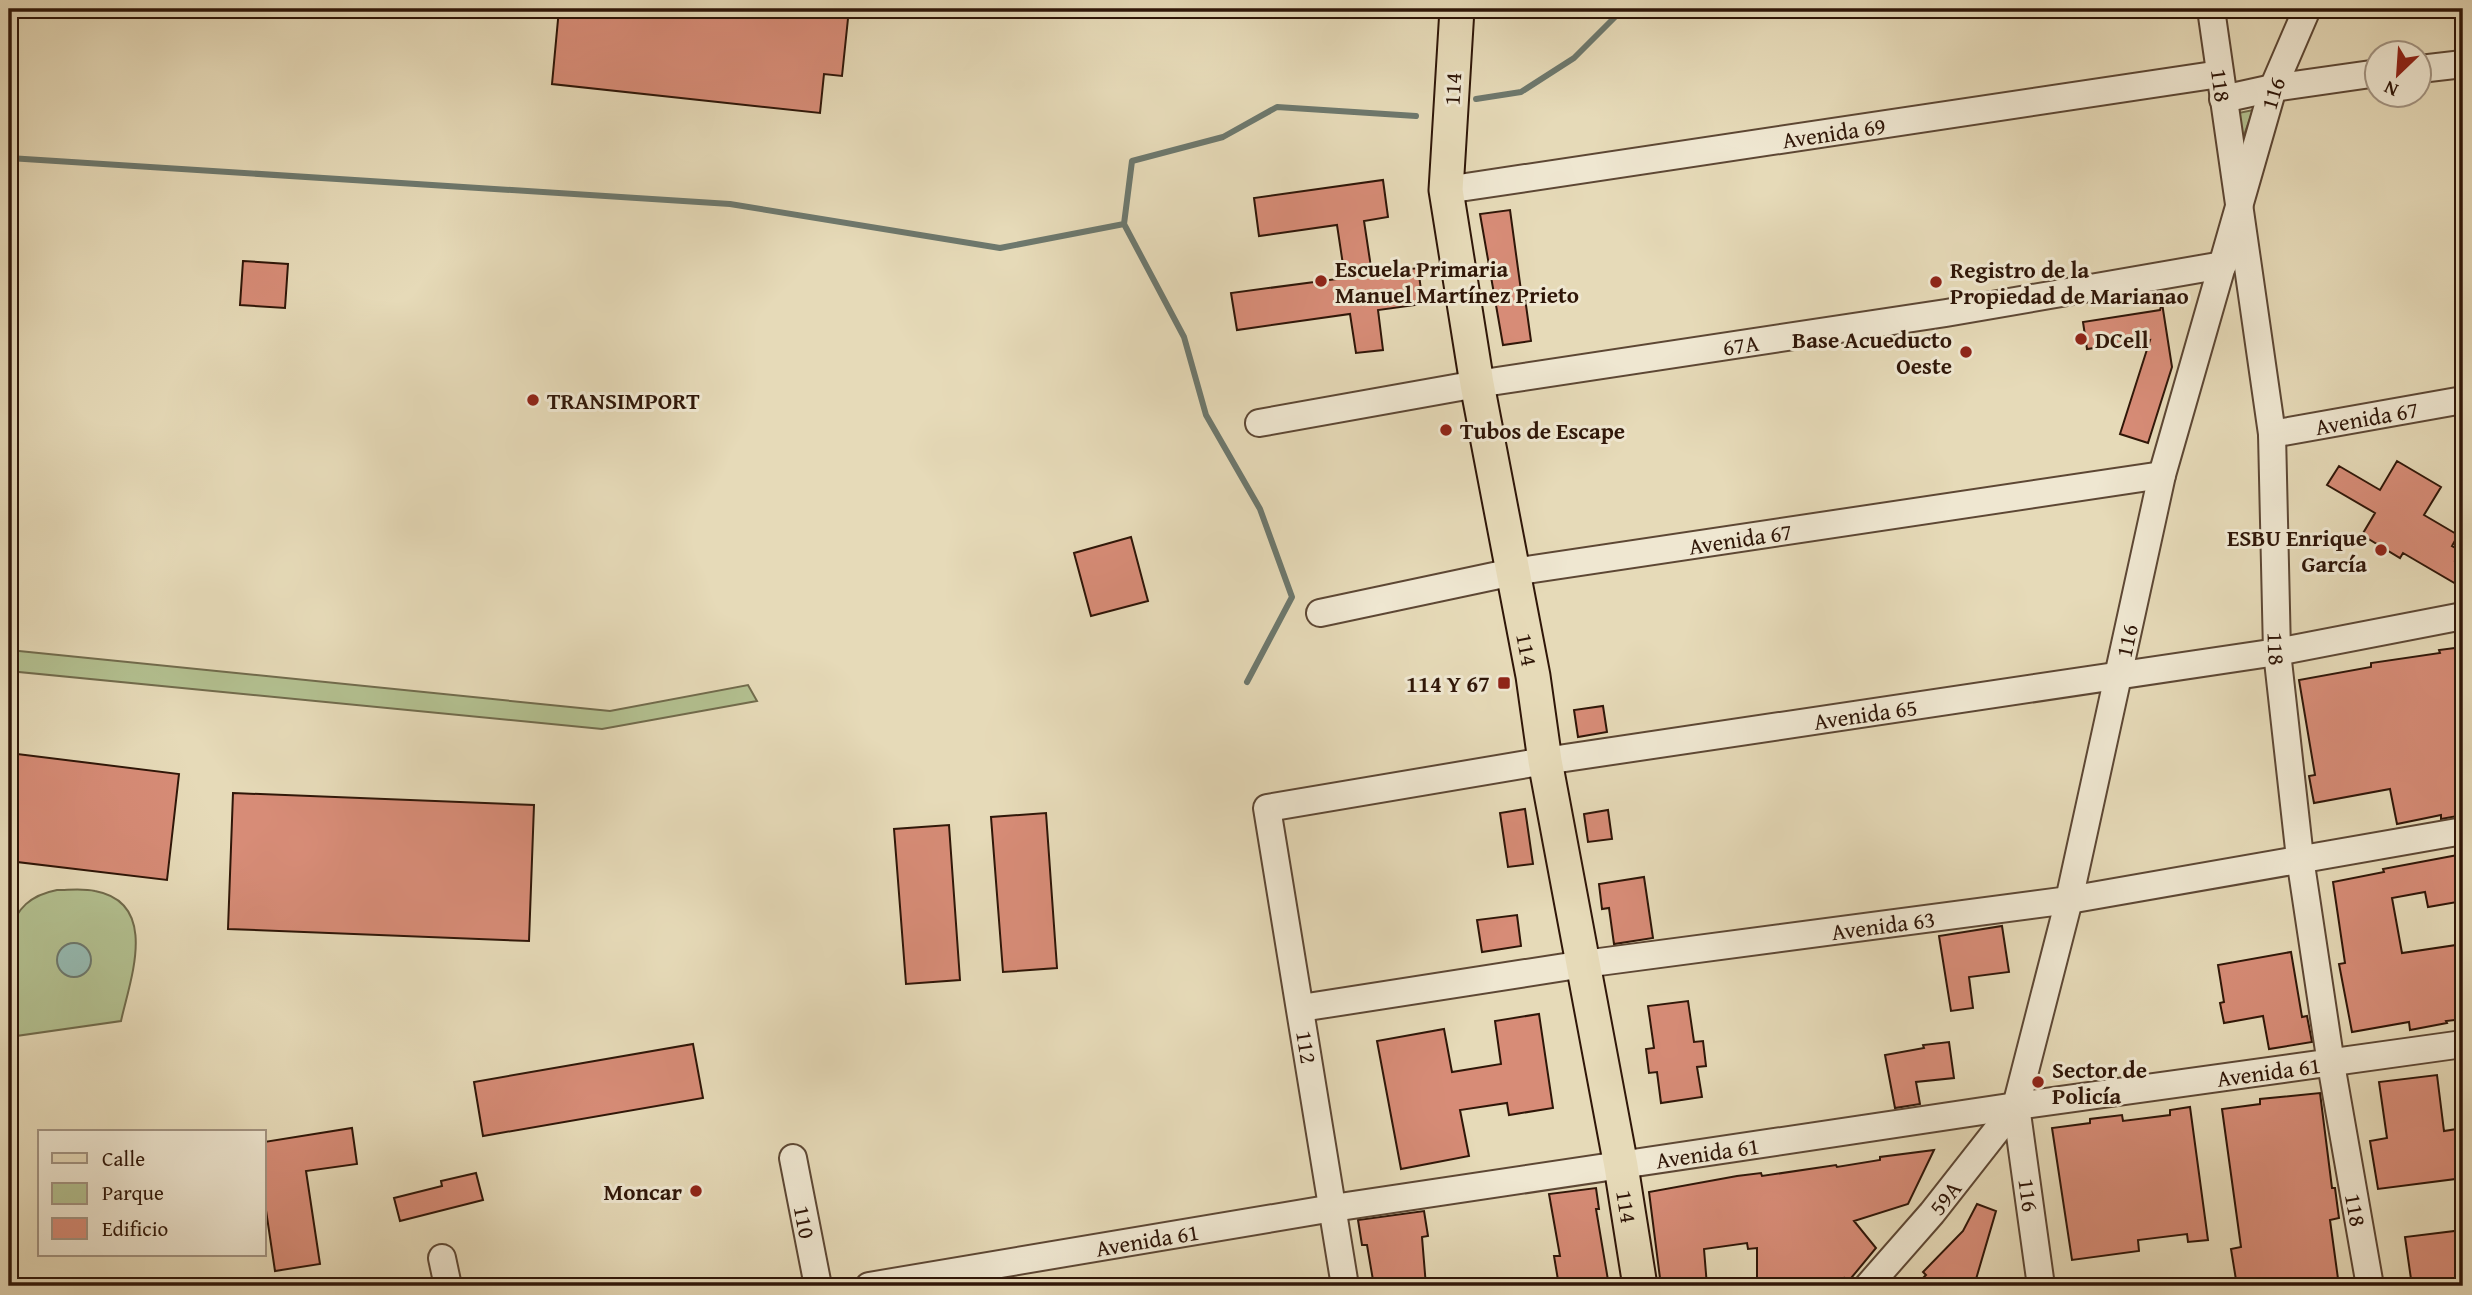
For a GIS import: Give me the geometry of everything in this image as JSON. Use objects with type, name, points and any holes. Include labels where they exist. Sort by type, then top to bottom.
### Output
[{"type":"main road","name":"114","points":[[1457,9],[1446,190],[1476,384],[1533,676],[1545,761],[1621,1166],[1640,1286]]},
{"type":"street","name":"118","points":[[2211,9],[2272,434],[2277,652],[2300,859],[2331,1064],[2370,1286]]},
{"type":"street","name":"116","points":[[2041,1286],[2016,1106],[2068,900],[2162,475],[2273,88],[2307,9]]},
{"type":"street","points":[[2434,67],[2463,64]]},
{"type":"street","name":"Avenida 69","points":[[1446,190],[2221,86],[2273,88],[2364,76]]},
{"type":"street","name":"67A","points":[[1259,423],[1476,384],[1946,313],[2223,265]]},
{"type":"street","name":"Avenida 67","points":[[2272,434],[2463,400]]},
{"type":"street","name":"Avenida 67","points":[[1320,612],[1513,572],[2162,475]]},
{"type":"street","name":"Avenida 65","points":[[1267,808],[1545,761],[2277,652],[2463,616]]},
{"type":"street","name":"112","points":[[1267,808],[1345,1286]]},
{"type":"street","name":"Avenida 63","points":[[1301,1008],[1584,964],[2068,900],[2463,831]]},
{"type":"street","name":"Avenida 61","points":[[869,1286],[1333,1208],[2016,1106],[2463,1044]]},
{"type":"street","name":"59A","points":[[1868,1286],[1932,1213],[2016,1106]]},
{"type":"street","name":"110","points":[[793,1158],[818,1286]]},
{"type":"street","points":[[442,1258],[448,1286]]},
{"type":"green space","points":[[2253,110],[2234,163],[2229,115]]},
{"type":"green space","points":[[9,650],[610,711],[748,685],[757,701],[602,729],[9,671]]},
{"type":"green space","points":[[57,890],[95,891],[115,898],[128,911],[134,927],[136,945],[121,1021],[9,1037],[9,934],[16,917],[26,904],[40,895]]},
{"type":"water","points":[[74,943],[86,948],[91,960],[86,972],[74,977],[62,972],[57,960],[62,948]]},
{"type":"building","points":[[559,9],[849,9],[842,76],[824,74],[820,113],[552,84]]},
{"type":"building","points":[[1383,180],[1388,217],[1364,221],[1372,274],[1418,268],[1423,304],[1378,310],[1383,350],[1356,353],[1350,314],[1237,330],[1231,293],[1345,278],[1337,225],[1259,236],[1254,198]]},
{"type":"building","points":[[1510,210],[1531,341],[1503,345],[1480,214]]},
{"type":"building","points":[[243,261],[288,264],[285,308],[240,305]]},
{"type":"building","points":[[2162,303],[2172,367],[2148,443],[2120,434],[2150,340],[2087,349],[2083,322],[2160,310]]},
{"type":"building","points":[[2397,461],[2441,487],[2424,515],[2458,535],[2452,546],[2461,551],[2455,561],[2463,566],[2463,588],[2403,553],[2400,558],[2362,535],[2375,513],[2327,485],[2339,466],[2380,490]]},
{"type":"building","points":[[1131,537],[1148,601],[1091,616],[1074,553]]},
{"type":"building","points":[[2463,647],[2463,815],[2441,819],[2441,815],[2397,824],[2390,789],[2314,803],[2309,776],[2315,775],[2299,680],[2371,667],[2371,663]]},
{"type":"building","points":[[1603,706],[1607,732],[1578,737],[1574,710]]},
{"type":"building","points":[[9,753],[179,774],[167,880],[9,861]]},
{"type":"building","points":[[233,793],[534,805],[529,941],[228,929]]},
{"type":"building","points":[[1525,809],[1533,864],[1508,867],[1500,813]]},
{"type":"building","points":[[1608,810],[1612,839],[1588,842],[1584,814]]},
{"type":"building","points":[[1046,813],[1057,968],[1003,972],[991,817]]},
{"type":"building","points":[[949,825],[960,980],[906,984],[894,829]]},
{"type":"building","points":[[2463,854],[2463,901],[2428,907],[2425,892],[2392,898],[2402,953],[2463,944],[2463,1019],[2410,1030],[2409,1022],[2352,1032],[2339,964],[2345,963],[2333,882],[2384,872],[2383,869]]},
{"type":"building","points":[[1644,877],[1653,938],[1614,944],[1609,908],[1602,909],[1599,884]]},
{"type":"building","points":[[1517,915],[1521,946],[1482,952],[1477,920]]},
{"type":"building","points":[[2002,926],[2009,972],[1969,977],[1973,1008],[1951,1011],[1939,936]]},
{"type":"building","points":[[2291,952],[2302,1017],[2307,1016],[2312,1042],[2269,1049],[2263,1016],[2224,1023],[2220,1003],[2224,1002],[2218,965]]},
{"type":"building","points":[[1688,1001],[1694,1042],[1703,1041],[1706,1066],[1697,1067],[1702,1097],[1661,1103],[1657,1072],[1649,1073],[1646,1049],[1654,1048],[1648,1006]]},
{"type":"building","points":[[1539,1014],[1553,1108],[1509,1115],[1507,1103],[1460,1110],[1469,1156],[1401,1169],[1377,1041],[1444,1029],[1452,1072],[1501,1064],[1495,1021]]},
{"type":"building","points":[[1949,1042],[1954,1078],[1916,1082],[1920,1104],[1895,1108],[1885,1055],[1924,1048],[1923,1045]]},
{"type":"building","points":[[693,1044],[703,1098],[483,1136],[474,1082]]},
{"type":"building","points":[[2437,1075],[2444,1131],[2463,1128],[2463,1178],[2378,1189],[2370,1141],[2387,1138],[2379,1082]]},
{"type":"building","points":[[2320,1093],[2332,1188],[2335,1188],[2339,1218],[2330,1220],[2339,1286],[2237,1286],[2231,1249],[2241,1247],[2222,1109],[2260,1104],[2260,1099]]},
{"type":"building","points":[[2190,1107],[2208,1240],[2188,1242],[2187,1234],[2138,1240],[2139,1251],[2072,1260],[2052,1128],[2122,1115],[2123,1121],[2170,1115],[2170,1110]]},
{"type":"building","points":[[352,1128],[357,1164],[306,1171],[320,1264],[275,1271],[266,1210],[266,1142]]},
{"type":"building","points":[[1934,1150],[1908,1204],[1854,1221],[1876,1248],[1847,1283],[1844,1278],[1835,1286],[1757,1286],[1757,1248],[1748,1249],[1747,1243],[1704,1249],[1707,1286],[1661,1286],[1649,1192],[1737,1176],[1761,1173],[1762,1176],[1836,1165],[1837,1167],[1880,1160],[1880,1157]]},
{"type":"building","points":[[476,1173],[483,1200],[400,1221],[394,1198],[442,1186],[441,1181]]},
{"type":"building","points":[[1596,1188],[1599,1209],[1596,1209],[1609,1286],[1559,1286],[1554,1256],[1560,1256],[1549,1194]]},
{"type":"building","points":[[1977,1204],[1996,1211],[1974,1286],[1915,1286],[1926,1275],[1923,1272],[1963,1231]]},
{"type":"building","points":[[1424,1211],[1428,1236],[1422,1237],[1426,1286],[1374,1286],[1367,1245],[1362,1245],[1358,1220]]},
{"type":"building","points":[[2463,1230],[2463,1286],[2412,1286],[2405,1237]]},
{"type":"waterway","points":[[1476,99],[1521,92],[1574,58],[1623,9]]},
{"type":"waterway","points":[[1247,682],[1292,597],[1260,509],[1206,415],[1184,337],[1124,224],[1132,161],[1223,137],[1277,107],[1416,116]]},
{"type":"waterway","points":[[9,158],[730,204],[1000,248],[1124,224]]},
{"type":"place","name":"Escuela Primaria Manuel Martínez Prieto","points":[[1321,281]]},
{"type":"place","name":"Registro de la Propiedad de Marianao","points":[[1936,282]]},
{"type":"place","name":"DCell","points":[[2081,339]]},
{"type":"place","name":"Base Acueducto Oeste","points":[[1966,352]]},
{"type":"place","name":"TRANSIMPORT","points":[[533,400]]},
{"type":"place","name":"Tubos de Escape","points":[[1446,430]]},
{"type":"place","name":"ESBU Enrique García","points":[[2381,550]]},
{"type":"place","name":"114 Y 67","points":[[1504,683]]},
{"type":"place","name":"Sector de Policía","points":[[2038,1082]]},
{"type":"place","name":"Moncar","points":[[696,1191]]}]
